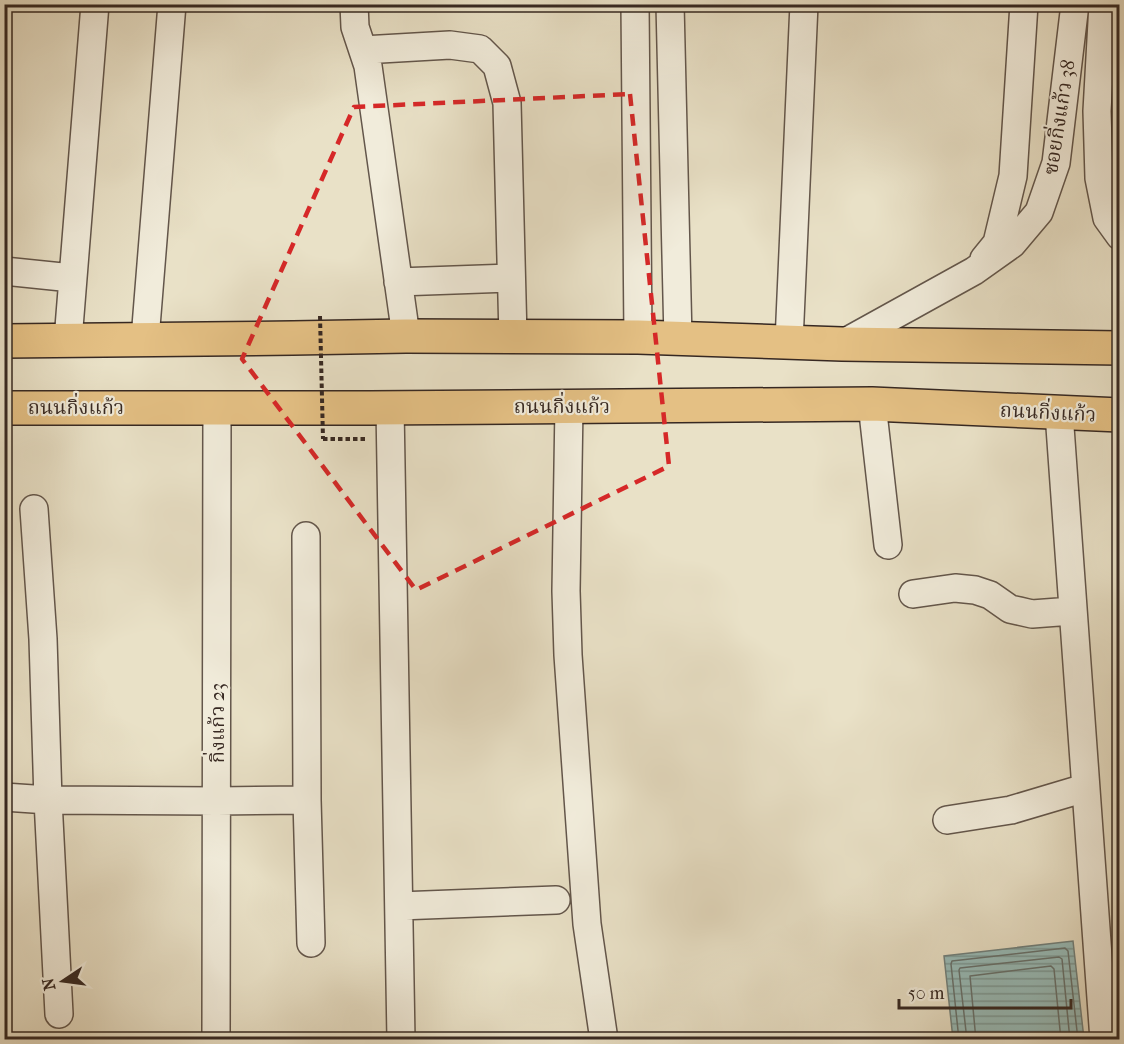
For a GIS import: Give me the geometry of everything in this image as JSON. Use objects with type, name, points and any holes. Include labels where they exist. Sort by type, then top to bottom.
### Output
[{"type":"main road","points":[[4,341],[406,336],[638,337],[842,344],[1119,348]]},
{"type":"main road","name":"ถนนกิ่งแก้ว","points":[[4,408],[872,404],[1119,416]]},
{"type":"street","points":[[68,340],[95,4]]},
{"type":"street","points":[[145,339],[172,4]]},
{"type":"street","points":[[354,4],[355,27],[368,66],[406,336]]},
{"type":"street","points":[[635,4],[638,337]]},
{"type":"street","points":[[670,4],[678,339]]},
{"type":"street","points":[[789,342],[804,4]]},
{"type":"street","name":"ซอยกิ่งแก้ว 38","points":[[974,271],[997,243],[1013,176],[1024,4]]},
{"type":"street","name":"ซอยกิ่งแก้ว 38","points":[[842,344],[974,271],[1012,244],[1039,212],[1056,163],[1075,4]]},
{"type":"street","name":"ซอยกิ่งแก้ว 38","points":[[1103,4],[1097,111],[1099,178],[1107,218],[1119,236]]},
{"type":"street","points":[[363,50],[450,45],[480,50],[498,66],[507,103],[513,337]]},
{"type":"street","points":[[4,271],[72,278]]},
{"type":"street","points":[[398,282],[511,278]]},
{"type":"street","points":[[872,404],[888,545]]},
{"type":"street","points":[[569,406],[566,591],[568,656],[587,924],[604,1040]]},
{"type":"street","name":"กิ่งแก้ว 23","points":[[216,1040],[217,407]]},
{"type":"street","points":[[390,408],[401,1040]]},
{"type":"street","points":[[1059,413],[1104,1040]]},
{"type":"street","points":[[34,509],[43,639],[48,800],[59,1014]]},
{"type":"street","points":[[306,536],[307,800],[311,943]]},
{"type":"street","points":[[913,594],[955,588],[975,590],[990,595],[1010,609],[1032,614],[1072,611]]},
{"type":"street","points":[[947,820],[1011,810],[1085,788]]},
{"type":"street","points":[[4,796],[48,800],[307,800]]},
{"type":"street","points":[[399,906],[556,900]]},
{"type":"path","points":[[320,316],[323,439]]},
{"type":"highlighted area","points":[[630,94],[669,466],[416,590],[242,359],[354,107]]},
{"type":"water","points":[[1073,941],[1084,1039],[953,1039],[944,956]]}]
